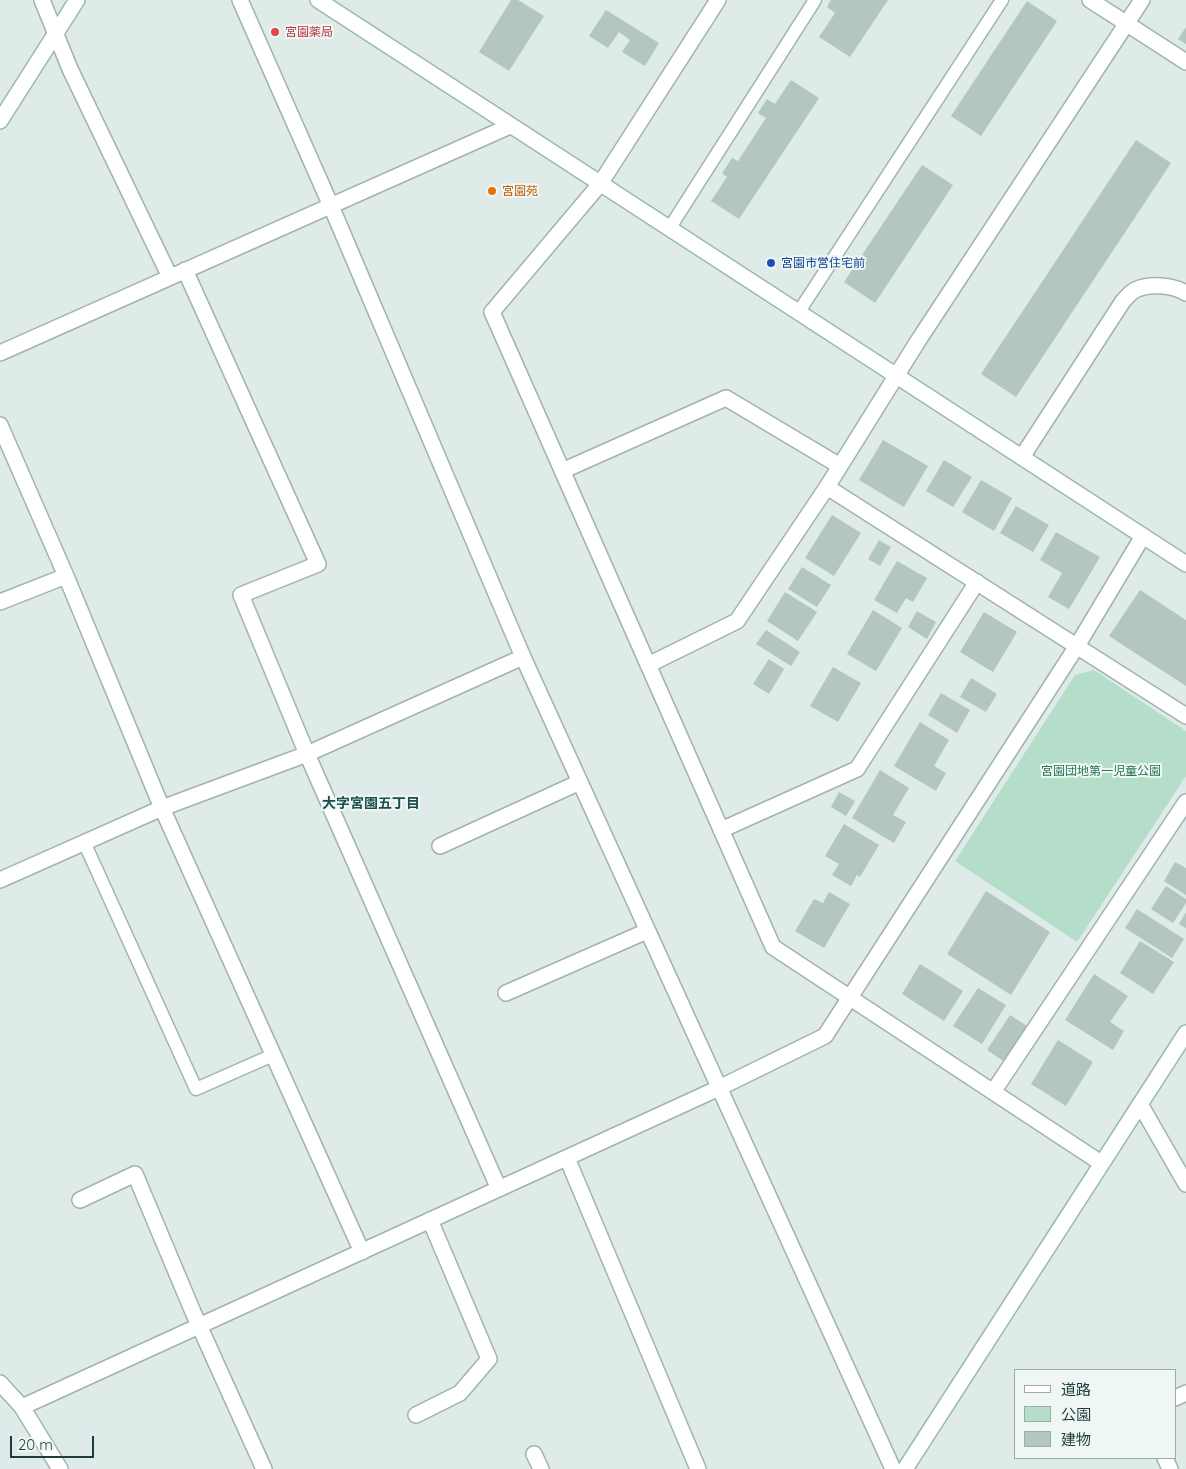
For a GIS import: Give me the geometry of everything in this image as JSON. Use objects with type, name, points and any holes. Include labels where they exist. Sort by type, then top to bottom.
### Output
[{"type":"street","points":[[42,0],[70,69],[170,277]]},
{"type":"street","points":[[0,120],[77,0]]},
{"type":"street","points":[[240,0],[331,206],[523,657],[893,1469]]},
{"type":"street","points":[[318,0],[1186,564]]},
{"type":"street","points":[[718,0],[600,184],[492,312],[773,947],[1102,1163]]},
{"type":"street","points":[[1090,0],[1186,62]]},
{"type":"street","points":[[648,664],[737,621],[827,486],[896,376],[1142,0]]},
{"type":"street","points":[[0,353],[510,126]]},
{"type":"street","points":[[186,270],[318,564],[241,595],[307,754],[499,1189]]},
{"type":"street","points":[[1022,457],[1123,300],[1136,290],[1152,286],[1167,286],[1186,294]]},
{"type":"street","points":[[562,471],[726,398],[840,466]]},
{"type":"street","points":[[0,425],[66,576],[162,808],[362,1252]]},
{"type":"street","points":[[827,486],[1186,716]]},
{"type":"street","points":[[22,1407],[719,1088],[825,1036],[1077,646],[1143,536]]},
{"type":"street","points":[[0,602],[66,576]]},
{"type":"street","points":[[722,830],[856,769],[977,582]]},
{"type":"street","points":[[0,880],[162,808],[307,754],[523,657]]},
{"type":"street","points":[[440,846],[580,782]]},
{"type":"street","points":[[993,1092],[1186,802]]},
{"type":"street","points":[[506,993],[647,931]]},
{"type":"street","points":[[905,1469],[1186,1033]]},
{"type":"street","points":[[1140,1104],[1186,1184]]},
{"type":"street","points":[[567,1158],[698,1469]]},
{"type":"street","points":[[80,1200],[135,1174],[264,1469]]},
{"type":"street","points":[[416,1415],[460,1393],[489,1359],[430,1220]]},
{"type":"street","points":[[0,1383],[22,1407],[60,1469]]},
{"type":"street","points":[[534,1454],[541,1469]]},
{"type":"lane","points":[[669,229],[815,0]]},
{"type":"lane","points":[[798,313],[1002,0]]},
{"type":"lane","points":[[84,842],[196,1089],[273,1055]]},
{"type":"green space","name":"宮園団地第一児童公園","points":[[1094,670],[1186,731],[1186,776],[1077,942],[955,861],[1075,675]]},
{"type":"building","points":[[511,0],[518,0],[544,16],[509,71],[479,52]]},
{"type":"building","points":[[831,0],[888,0],[850,57],[819,37],[835,13],[827,7]]},
{"type":"building","points":[[1027,1],[1057,21],[981,136],[951,116]]},
{"type":"building","points":[[606,10],[659,43],[645,66],[622,52],[630,40],[619,32],[608,48],[589,36]]},
{"type":"building","points":[[1186,27],[1186,44],[1178,39]]},
{"type":"building","points":[[791,80],[819,98],[739,219],[711,201],[727,177],[722,173],[732,158],[738,161],[766,118],[758,113],[767,99],[775,104]]},
{"type":"building","points":[[1136,140],[1171,163],[1016,397],[981,374]]},
{"type":"building","points":[[922,165],[953,185],[875,303],[844,282]]},
{"type":"building","points":[[883,440],[928,466],[904,507],[859,480]]},
{"type":"building","points":[[944,460],[972,477],[953,507],[926,491]]},
{"type":"building","points":[[981,480],[1012,498],[994,531],[962,512]]},
{"type":"building","points":[[1016,506],[1049,525],[1033,552],[1000,533]]},
{"type":"building","points":[[832,515],[861,533],[834,576],[805,558]]},
{"type":"building","points":[[1056,532],[1100,557],[1069,609],[1048,597],[1062,573],[1040,560]]},
{"type":"building","points":[[879,540],[891,547],[880,566],[868,559]]},
{"type":"building","points":[[897,561],[927,578],[913,602],[906,598],[897,613],[874,600]]},
{"type":"building","points":[[802,567],[831,585],[817,607],[788,589]]},
{"type":"building","points":[[1140,590],[1186,620],[1186,686],[1109,636]]},
{"type":"building","points":[[785,592],[817,612],[798,641],[767,621]]},
{"type":"building","points":[[873,610],[902,628],[876,671],[847,654]]},
{"type":"building","points":[[917,611],[936,622],[927,639],[908,627]]},
{"type":"building","points":[[984,612],[1017,632],[993,672],[960,652]]},
{"type":"building","points":[[766,630],[800,652],[791,666],[756,644]]},
{"type":"building","points":[[769,659],[784,669],[769,694],[753,684]]},
{"type":"building","points":[[833,667],[861,683],[838,722],[810,706]]},
{"type":"building","points":[[971,678],[997,694],[986,712],[960,697]]},
{"type":"building","points":[[941,693],[970,710],[957,733],[928,715]]},
{"type":"building","points":[[920,722],[949,740],[934,766],[946,773],[936,791],[894,766]]},
{"type":"building","points":[[880,770],[909,788],[893,815],[906,822],[894,843],[852,818]]},
{"type":"building","points":[[839,792],[855,801],[846,816],[831,807]]},
{"type":"building","points":[[844,824],[879,845],[860,877],[857,875],[851,886],[832,875],[839,864],[825,856]]},
{"type":"building","points":[[1175,862],[1186,868],[1186,895],[1164,881]]},
{"type":"building","points":[[1166,886],[1186,899],[1186,903],[1173,923],[1151,909]]},
{"type":"building","points":[[986,891],[1050,932],[1011,995],[947,954]]},
{"type":"building","points":[[829,892],[850,904],[824,948],[795,931],[814,899],[823,903]]},
{"type":"building","points":[[1137,909],[1184,939],[1172,958],[1125,928]]},
{"type":"building","points":[[1186,912],[1186,928],[1179,924]]},
{"type":"building","points":[[1140,941],[1174,962],[1153,994],[1120,973]]},
{"type":"building","points":[[920,964],[963,991],[944,1021],[902,994]]},
{"type":"building","points":[[1094,974],[1128,996],[1110,1022],[1124,1031],[1113,1050],[1065,1020]]},
{"type":"building","points":[[978,988],[1006,1005],[982,1044],[953,1026]]},
{"type":"building","points":[[1010,1015],[1027,1026],[1005,1062],[987,1050]]},
{"type":"building","points":[[1058,1040],[1093,1062],[1066,1106],[1031,1084]]},
{"type":"place","name":"宮園薬局","points":[[275,32]]},
{"type":"place","name":"宮園苑","points":[[492,191]]},
{"type":"place","name":"宮園市営住宅前","points":[[771,263]]},
{"type":"district","name":"大字宮園五丁目","points":[[371,804]]}]
